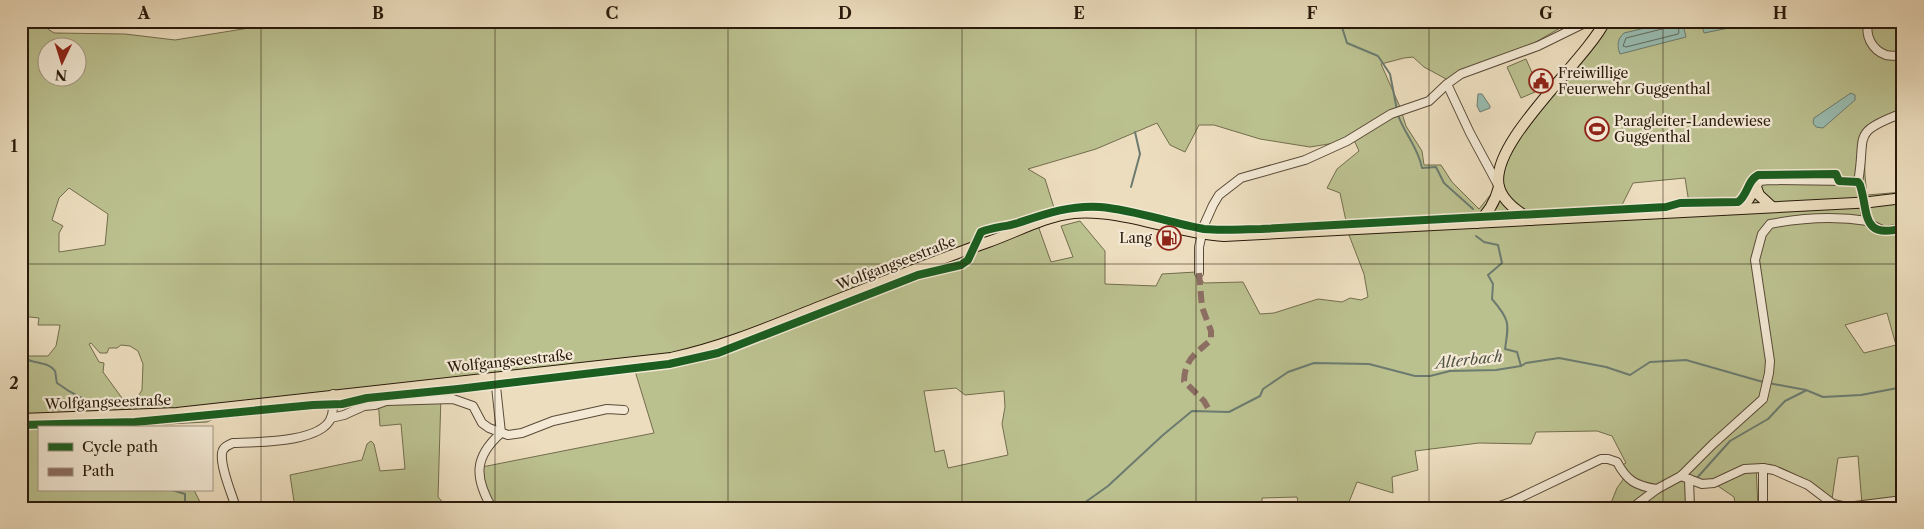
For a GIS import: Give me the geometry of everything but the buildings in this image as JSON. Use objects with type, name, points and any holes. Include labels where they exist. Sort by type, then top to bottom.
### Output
[{"type":"main road","points":[[1477,223],[1486,216],[1500,187],[1500,168],[1506,151],[1604,24]]},
{"type":"main road","points":[[1500,187],[1509,203],[1530,220]]},
{"type":"main road","points":[[1756,187],[1759,195],[1772,207]]},
{"type":"main road","points":[[1739,209],[1748,200],[1756,187]]},
{"type":"main road","name":"Wolfgangseestraße","points":[[21,419],[176,413],[332,394],[671,358],[705,350],[745,336],[1039,222],[1065,214],[1092,212],[1202,235],[1224,236],[1901,199]]},
{"type":"street","points":[[1199,274],[1199,248],[1210,212],[1219,194],[1241,178],[1305,160],[1347,142],[1397,111],[1429,101],[1447,84],[1471,70],[1538,46],[1590,21],[1604,24]]},
{"type":"street","points":[[1869,21],[1866,29],[1871,44],[1885,55],[1903,56]]},
{"type":"street","points":[[1447,84],[1470,134],[1500,187]]},
{"type":"street","points":[[1903,113],[1866,131],[1861,141],[1858,182],[1863,194],[1868,221],[1874,227],[1884,231],[1903,228]]},
{"type":"street","points":[[1756,187],[1760,181],[1768,180],[1849,180],[1858,182]]},
{"type":"street","points":[[1632,508],[1657,489],[1685,478],[1713,444],[1763,399],[1770,361],[1755,260],[1762,234],[1770,224],[1794,220],[1868,221]]},
{"type":"street","points":[[495,377],[502,433]]},
{"type":"street","points":[[236,508],[222,463],[222,452],[226,446],[233,443],[284,440],[307,436],[325,426],[331,418],[332,394]]},
{"type":"street","points":[[331,418],[344,415],[364,406],[375,406],[386,402],[453,399],[474,406],[482,423],[508,435],[522,433],[553,421],[607,409],[624,410]]},
{"type":"street","points":[[492,508],[481,482],[478,464],[490,443],[502,433]]},
{"type":"street","points":[[1494,508],[1512,502],[1601,460],[1608,459],[1617,462],[1623,474],[1634,484],[1657,489]]},
{"type":"street","points":[[1685,478],[1702,484],[1714,483],[1744,469],[1763,468],[1774,470],[1808,485],[1832,506],[1847,507],[1903,500]]},
{"type":"street","points":[[1763,468],[1763,508]]},
{"type":"street","points":[[1685,478],[1690,508]]},
{"type":"street","points":[[1312,508],[1334,506],[1339,508]]},
{"type":"green space","points":[[21,21],[36,21],[54,33],[125,34],[175,40],[249,28],[251,21],[1572,21],[1529,46],[1525,46],[1524,52],[1448,80],[1424,67],[1413,57],[1381,64],[1400,107],[1406,126],[1422,151],[1424,165],[1441,165],[1452,182],[1479,209],[1492,193],[1503,151],[1601,21],[1903,21],[1903,117],[1875,128],[1864,143],[1867,195],[1903,192],[1903,508],[1873,508],[1862,504],[1858,456],[1838,458],[1832,499],[1796,475],[1765,464],[1756,465],[1758,508],[1736,508],[1734,497],[1718,486],[1712,479],[1687,482],[1687,508],[1609,508],[1617,488],[1627,474],[1622,465],[1626,463],[1612,436],[1597,431],[1536,432],[1531,444],[1479,443],[1415,451],[1418,470],[1392,477],[1393,493],[1357,482],[1347,507],[1320,504],[1318,508],[1299,508],[1297,497],[1262,498],[1262,508],[494,508],[485,492],[482,467],[654,433],[635,371],[472,389],[467,392],[441,395],[438,497],[448,508],[295,508],[290,475],[362,460],[367,444],[371,441],[374,444],[380,471],[405,469],[401,424],[380,426],[378,399],[275,413],[213,419],[207,422],[149,426],[38,426],[38,492],[195,492],[203,508],[21,508],[21,352],[25,356],[48,356],[56,346],[60,325],[38,325],[39,318],[21,316]],"holes":[[[1157,123],[1170,145],[1185,152],[1199,125],[1214,125],[1260,139],[1310,147],[1354,140],[1359,151],[1337,169],[1327,188],[1340,193],[1349,235],[1364,274],[1368,297],[1361,300],[1350,298],[1342,302],[1318,299],[1274,313],[1260,314],[1243,282],[1204,283],[1196,272],[1162,274],[1156,286],[1105,284],[1105,251],[1080,221],[1061,226],[1073,257],[1051,262],[1036,220],[1056,214],[1045,179],[1028,169],[1096,149]],[[1685,178],[1689,203],[1685,216],[1647,219],[1621,207],[1633,183]],[[69,188],[108,214],[105,245],[59,252],[59,233],[63,226],[52,220],[59,198]],[[1887,313],[1896,345],[1864,353],[1845,325]],[[91,343],[100,353],[107,353],[109,348],[117,348],[121,345],[130,346],[138,351],[143,364],[142,390],[130,409],[103,372],[104,363],[99,362],[89,344]],[[956,388],[965,395],[1004,391],[1005,407],[1002,424],[1008,455],[948,468],[944,450],[935,452],[924,391]]]},
{"type":"green space","points":[[1526,59],[1537,84],[1532,86],[1535,92],[1521,98],[1507,67]]},
{"type":"water","points":[[1674,21],[1682,21],[1686,37],[1620,54],[1618,43],[1624,33]]},
{"type":"water","points":[[1701,21],[1739,21],[1739,26],[1704,33]]},
{"type":"water","points":[[1851,93],[1855,95],[1855,100],[1823,128],[1816,127],[1813,123],[1814,118]]},
{"type":"water","points":[[1478,94],[1482,94],[1490,108],[1480,112],[1477,106]]},
{"type":"waterway","points":[[1340,21],[1347,43],[1378,56],[1390,74],[1397,110]]},
{"type":"waterway","points":[[1398,115],[1418,154],[1422,168],[1436,167],[1444,183],[1473,209]]},
{"type":"waterway","points":[[1131,187],[1140,154],[1135,132]]},
{"type":"waterway","points":[[1476,236],[1484,242],[1498,245],[1502,263],[1488,275],[1493,284],[1492,299],[1507,322],[1505,349],[1517,352],[1521,366]]},
{"type":"waterway","points":[[21,355],[24,358],[52,368],[55,371],[57,383],[70,392],[89,401],[110,407]]},
{"type":"waterway","name":"Alterbach","points":[[1077,508],[1108,486],[1192,411],[1229,412],[1260,396],[1263,389],[1288,372],[1314,363],[1369,364],[1415,376],[1430,376],[1450,371],[1496,370],[1559,358],[1606,367],[1630,375],[1650,362],[1686,360],[1763,382]]},
{"type":"waterway","name":"Alterbach","points":[[1768,383],[1806,390],[1823,397],[1861,395],[1903,387]]},
{"type":"waterway","points":[[1696,479],[1730,441],[1768,419],[1785,401],[1805,391]]},
{"type":"waterway","points":[[177,508],[185,502],[185,494],[178,492]]},
{"type":"marked path","points":[[1199,273],[1202,307],[1211,331],[1211,340],[1189,362],[1186,367],[1184,381],[1204,401],[1209,410]]},
{"type":"cycle path","points":[[21,425],[135,422],[313,405],[342,404],[367,398],[669,364],[718,353],[918,275],[961,265],[968,260],[981,232],[1078,207],[1113,209],[1204,229],[1261,229],[1666,207],[1680,203],[1738,202],[1758,175],[1836,174],[1839,181],[1858,182],[1863,195],[1866,214],[1873,227],[1889,231],[1903,228]]},
{"type":"place","name":"Freiwillige Feuerwehr Guggenthal","points":[[1541,81]]},
{"type":"place","name":"Paragleiter-Landewiese Guggenthal","points":[[1597,129]]},
{"type":"place","name":"Lang","points":[[1169,238]]}]
